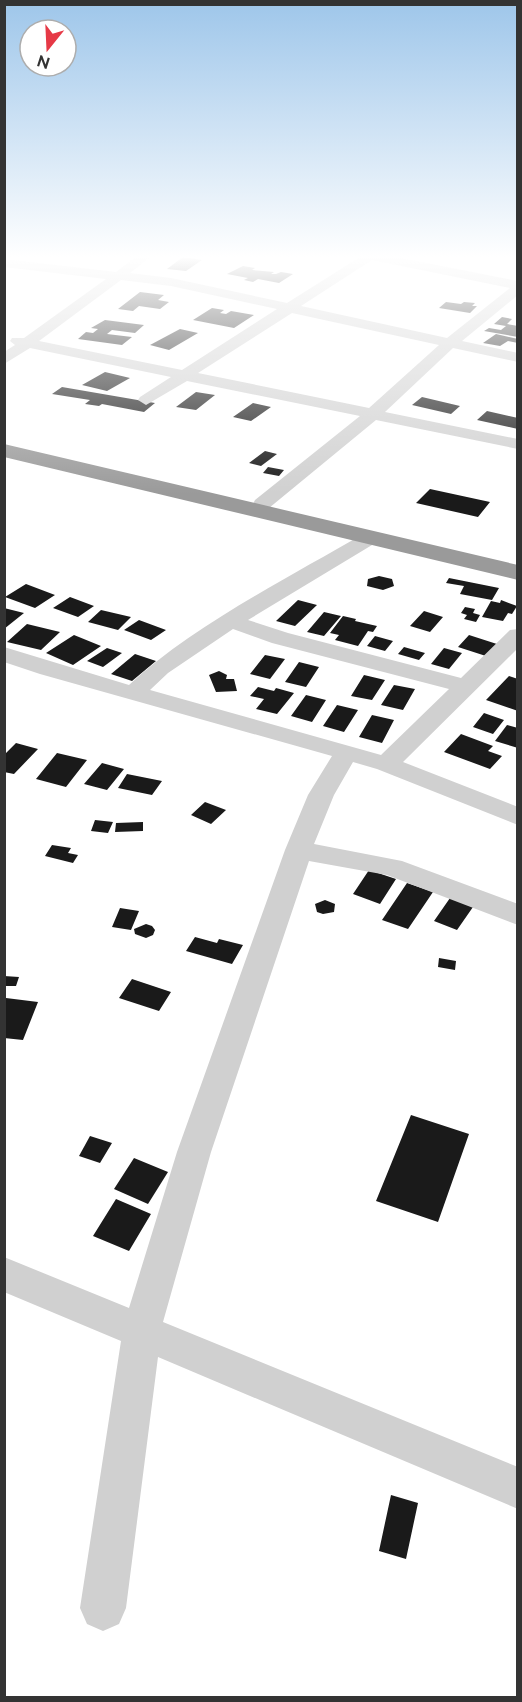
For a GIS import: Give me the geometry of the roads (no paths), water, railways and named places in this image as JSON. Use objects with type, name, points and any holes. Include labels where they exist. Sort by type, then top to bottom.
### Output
[{"type":"highway","points":[[4,442],[518,564]]},
{"type":"highway","points":[[4,450],[518,573]]},
{"type":"street","points":[[4,360],[17,345],[32,334]]},
{"type":"street","points":[[146,400],[248,334]]},
{"type":"street","points":[[408,334],[518,358]]},
{"type":"street","points":[[262,504],[374,413],[460,334]]},
{"type":"street","points":[[17,345],[374,413],[518,444]]},
{"type":"street","points":[[134,693],[160,668],[231,621],[370,538]]},
{"type":"street","points":[[231,621],[280,638],[464,686]]},
{"type":"street","points":[[386,764],[464,686],[507,657],[518,635]]},
{"type":"street","points":[[4,654],[48,669],[386,764],[518,817]]},
{"type":"street","points":[[103,1608],[142,1330],[194,1152],[312,810],[346,753]]},
{"type":"street","points":[[298,850],[392,867],[518,915]]},
{"type":"street","points":[[4,1274],[518,1488]]}]
